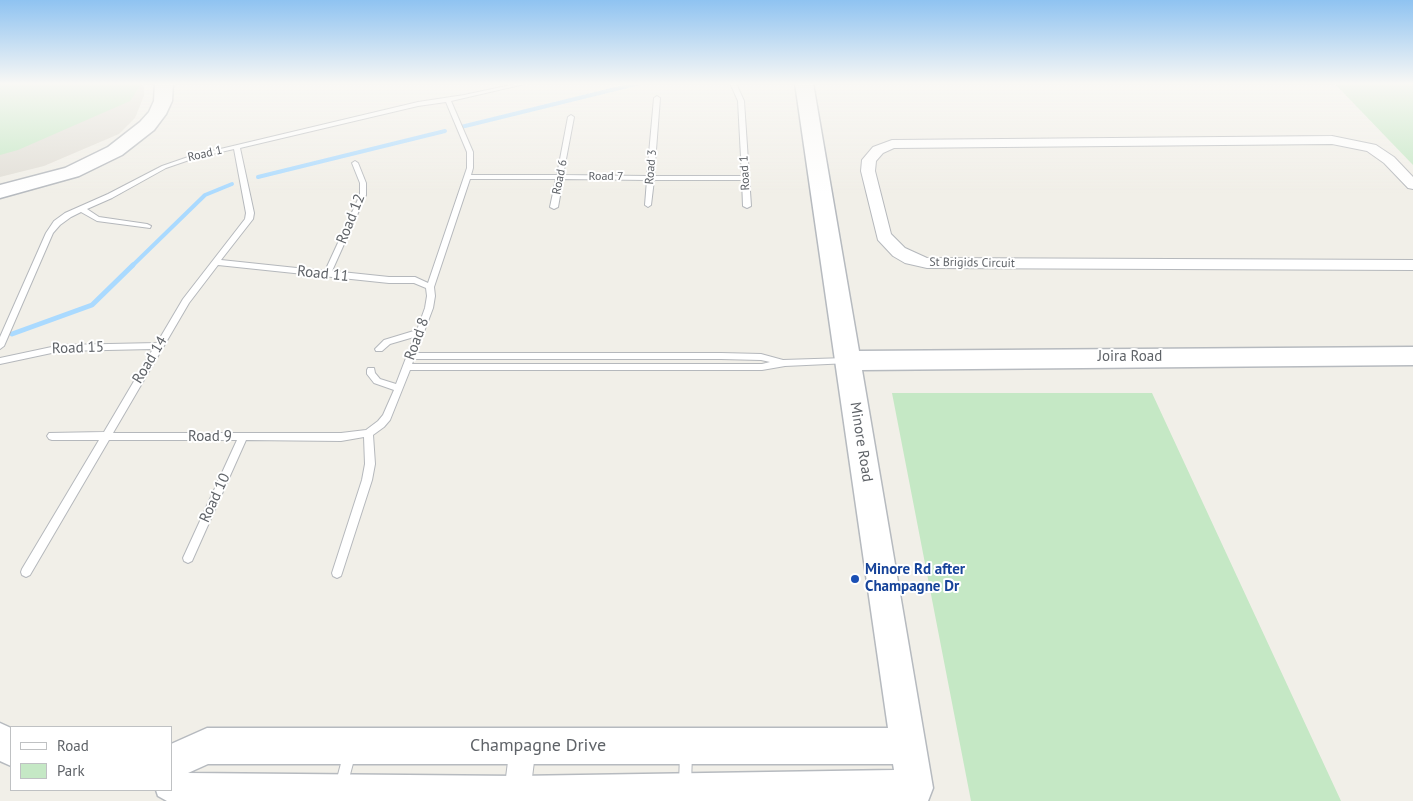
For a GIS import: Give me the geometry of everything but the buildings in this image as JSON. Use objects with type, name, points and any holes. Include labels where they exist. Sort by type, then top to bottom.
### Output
[{"type":"street","points":[[0,192],[72,172],[115,151],[140,132],[151,120]]},
{"type":"street","name":"Minore Road","points":[[810,120],[916,794]]},
{"type":"street","name":"St Brigids Circuit","points":[[1413,185],[1389,160],[1371,148],[1332,140],[892,144],[878,150],[869,160],[868,171],[884,236],[898,252],[911,259],[927,263],[1413,265]]},
{"type":"street","name":"Joira Road","points":[[848,361],[1413,356]]},
{"type":"street","name":"Champagne Drive","points":[[172,762],[207,746],[909,746]]},
{"type":"street","points":[[516,798],[524,746]]},
{"type":"street","points":[[172,784],[187,792],[339,793],[516,798],[685,792],[916,794]]},
{"type":"lane","name":"Road 1","points":[[0,346],[50,232],[62,219],[172,163],[349,120]]},
{"type":"lane","name":"Road 8","points":[[368,433],[387,417],[399,388],[430,302],[430,287],[468,177],[470,152],[457,120]]},
{"type":"lane","name":"Road 6","points":[[554,207],[571,120]]},
{"type":"lane","name":"Road 3","points":[[648,205],[655,120]]},
{"type":"lane","name":"Road 1","points":[[742,120],[746,206]]},
{"type":"lane","name":"Road 14","points":[[26,572],[186,301],[250,216],[237,147]]},
{"type":"lane","name":"Road 12","points":[[327,274],[363,195],[363,183],[355,163]]},
{"type":"lane","name":"Road 7","points":[[468,177],[745,178]]},
{"type":"lane","points":[[81,209],[97,219],[148,226]]},
{"type":"lane","name":"Road 11","points":[[215,262],[389,280],[415,280],[430,287]]},
{"type":"lane","points":[[379,349],[387,342],[419,332]]},
{"type":"lane","name":"Road 15","points":[[0,361],[61,348],[158,346]]},
{"type":"lane","points":[[411,356],[721,356],[761,357],[785,363]]},
{"type":"lane","points":[[721,356],[721,367]]},
{"type":"lane","points":[[407,367],[762,367],[785,363],[848,361]]},
{"type":"lane","points":[[371,370],[371,374],[376,381],[399,388]]},
{"type":"lane","points":[[337,573],[367,480],[370,464],[368,433]]},
{"type":"lane","name":"Road 9","points":[[52,436],[243,438],[341,437],[368,433]]},
{"type":"lane","name":"Road 10","points":[[188,558],[243,438]]},
{"type":"lane","points":[[339,793],[352,746]]},
{"type":"lane","points":[[685,792],[686,746]]},
{"type":"shaded area","points":[[0,120],[133,120],[119,134],[44,166],[0,177]]},
{"type":"green space","points":[[0,120],[86,120],[18,150],[0,155]]},
{"type":"green space","points":[[1370,120],[1413,120],[1413,165]]},
{"type":"green space","points":[[892,393],[1152,393],[1341,801],[971,801]]},
{"type":"waterway","points":[[461,127],[488,120]]},
{"type":"waterway","points":[[258,177],[445,131]]},
{"type":"waterway","points":[[131,267],[205,195],[232,184]]},
{"type":"waterway","points":[[12,334],[92,305],[133,265]]},
{"type":"place","name":"Minore Rd after Champagne Dr","points":[[855,579]]}]
